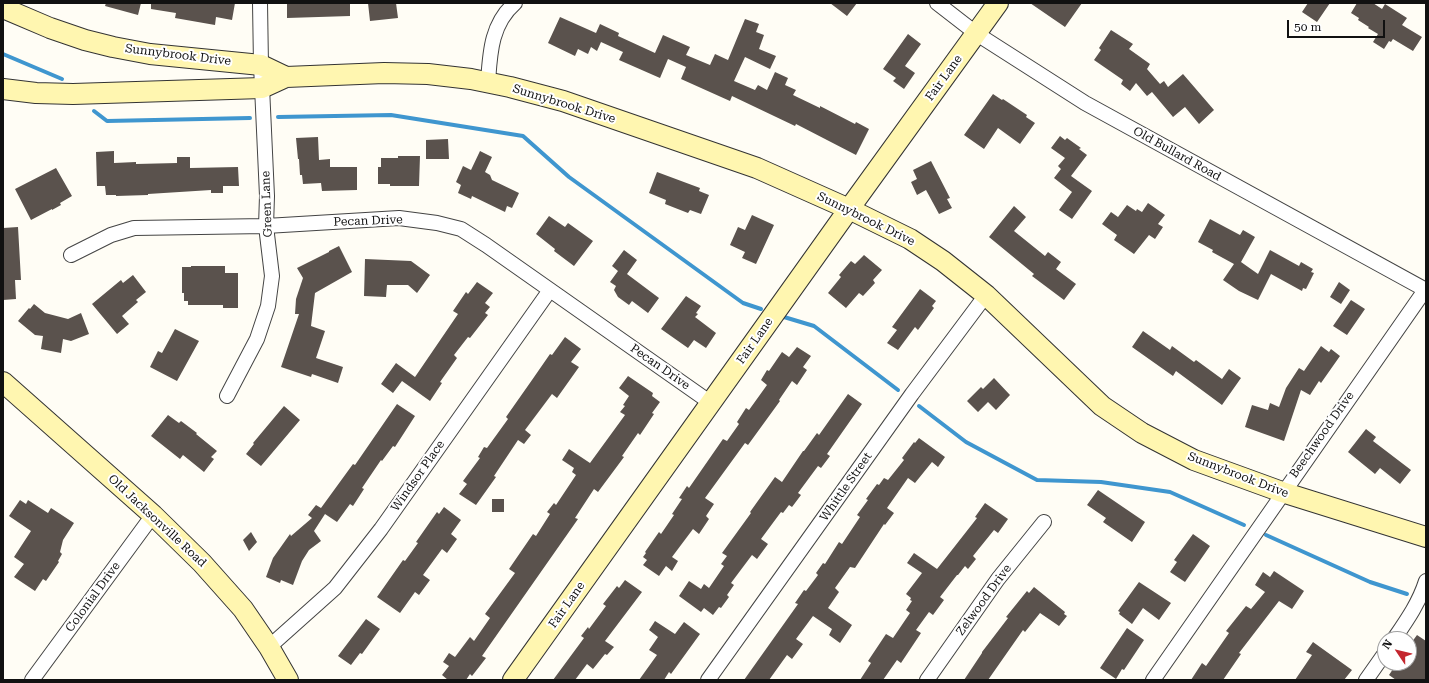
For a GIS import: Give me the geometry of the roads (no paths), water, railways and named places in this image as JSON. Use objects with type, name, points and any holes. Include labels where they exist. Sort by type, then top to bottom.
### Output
[{"type":"main road","name":"Fair Lane","points":[[513,680],[998,3]]},
{"type":"main road","name":"Sunnybrook Drive","points":[[3,8],[50,28],[85,40],[113,47],[150,54],[261,65],[286,77]]},
{"type":"main road","name":"Sunnybrook Drive","points":[[3,89],[36,93],[73,94],[262,88],[286,77],[384,73],[428,74],[488,82],[563,101],[757,168],[849,209],[910,239],[943,261],[986,295],[1108,410],[1142,433],[1194,460],[1282,492],[1426,537]]},
{"type":"main road","name":"Old Jacksonville Road","points":[[3,382],[153,515],[202,563],[243,609],[269,647],[288,680]]},
{"type":"street","name":"Green Lane","points":[[227,396],[257,339],[268,306],[272,276],[266,226],[267,196],[261,65],[260,3]]},
{"type":"street","points":[[488,82],[491,49],[496,29],[500,20],[515,3]]},
{"type":"street","name":"Old Bullard Road","points":[[937,3],[977,34],[1085,103],[1425,290]]},
{"type":"street","name":"Pecan Drive","points":[[71,255],[111,235],[134,228],[266,226],[399,218],[437,223],[461,229],[711,402]]},
{"type":"street","name":"Windsor Place","points":[[269,647],[335,588],[376,535],[550,290]]},
{"type":"street","name":"Beechwood Drive","points":[[1153,680],[1282,492],[1425,290]]},
{"type":"street","name":"Whittle Street","points":[[708,680],[912,394],[986,295]]},
{"type":"street","name":"Colonial Drive","points":[[32,680],[153,515]]},
{"type":"street","name":"Zelwood Drive","points":[[927,680],[998,579],[1044,522]]},
{"type":"street","points":[[1399,631],[1414,609],[1426,581]]},
{"type":"street","points":[[1366,680],[1377,664]]},
{"type":"waterway","points":[[3,54],[62,79]]},
{"type":"waterway","points":[[94,111],[107,121],[250,118]]},
{"type":"waterway","points":[[278,117],[391,115],[523,136],[569,177],[743,303],[761,309]]},
{"type":"waterway","points":[[784,317],[814,326],[898,390]]},
{"type":"waterway","points":[[919,406],[966,442],[1037,480],[1101,482],[1170,492],[1244,525]]},
{"type":"waterway","points":[[1266,535],[1370,582],[1407,594]]}]
